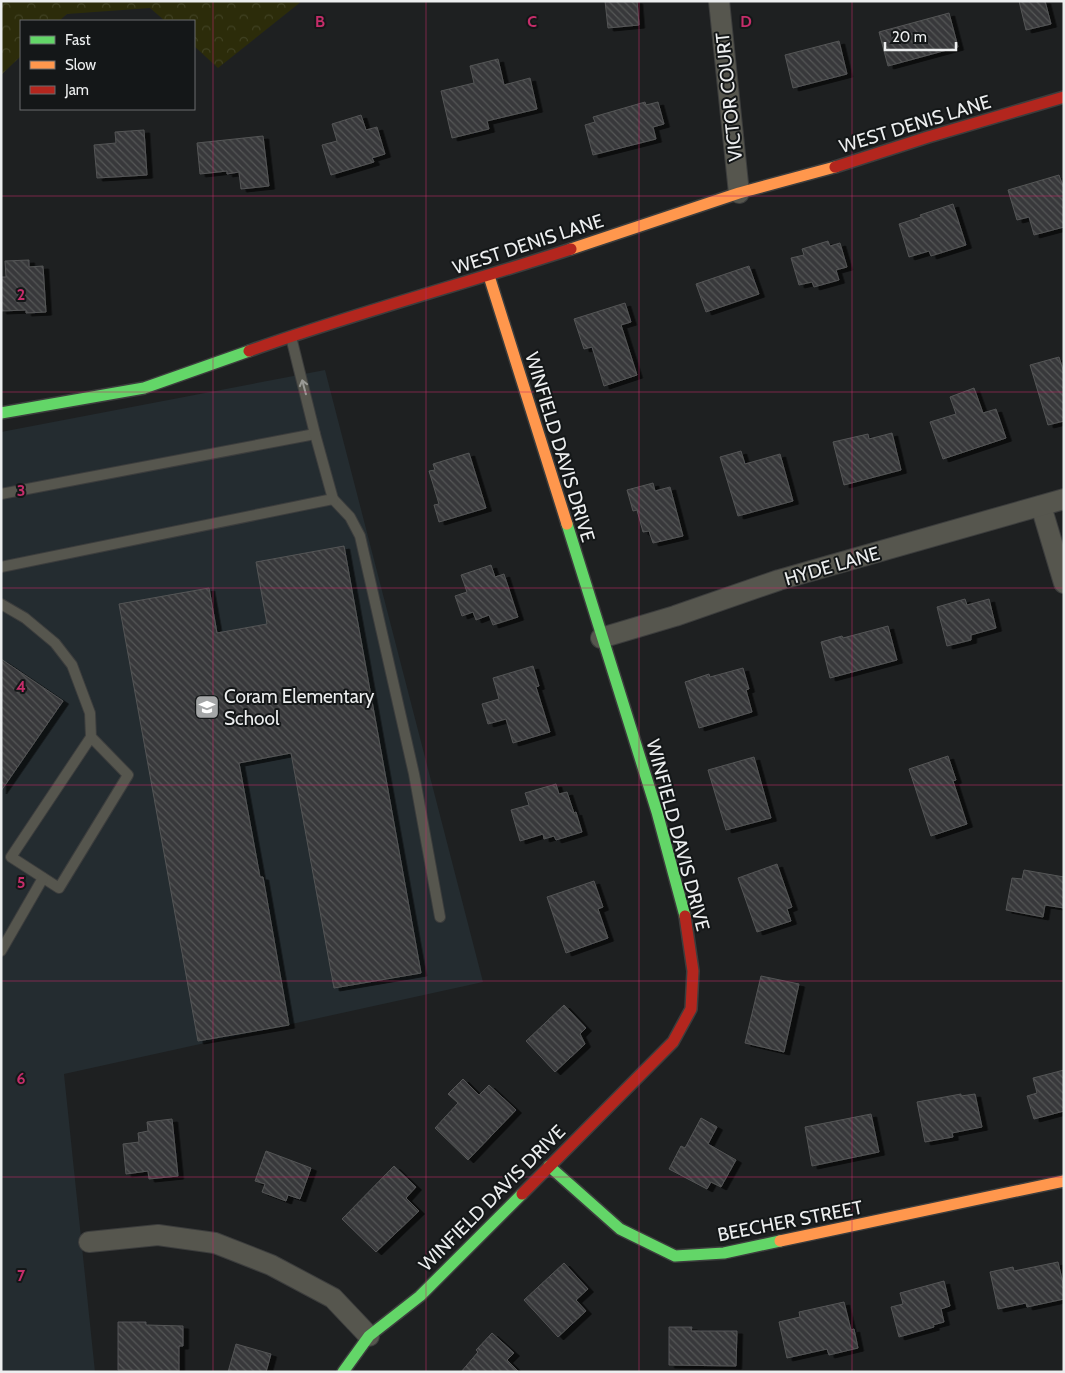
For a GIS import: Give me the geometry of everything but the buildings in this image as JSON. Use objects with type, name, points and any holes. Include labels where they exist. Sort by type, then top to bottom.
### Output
[{"type":"street","name":"VICTOR COURT","points":[[719,1],[740,193]]},
{"type":"street","name":"WEST DENIS LANE","points":[[1,414],[144,388],[290,336],[489,276],[740,193],[838,166],[1064,97]]},
{"type":"street","name":"WINFIELD DAVIS DRIVE","points":[[343,1372],[369,1336],[420,1296],[673,1042],[691,1009],[693,971],[686,920],[657,812],[489,276]]},
{"type":"street","name":"HYDE LANE","points":[[601,638],[675,616],[779,580],[1064,499]]},
{"type":"street","points":[[1041,506],[1064,583]]},
{"type":"street","name":"BEECHER STREET","points":[[549,1166],[620,1229],[675,1256],[724,1253],[1064,1181]]},
{"type":"street","points":[[89,1242],[158,1235],[215,1242],[271,1265],[333,1298],[369,1336]]},
{"type":"lane","points":[[290,336],[333,499],[350,517],[360,536],[414,774],[440,917]]},
{"type":"lane","points":[[1,494],[315,434]]},
{"type":"lane","points":[[1,567],[333,499]]},
{"type":"lane","points":[[1,604],[25,618],[55,643],[72,665],[90,713],[91,737],[11,858],[58,888],[128,775],[91,737]]},
{"type":"lane","points":[[1,951],[43,878]]},
{"type":"shaded area","name":"Coram Elementary School","points":[[325,370],[483,982],[64,1074],[95,1372],[1,1372],[1,432]]},
{"type":"green space","points":[[1,1],[302,1],[218,68],[195,47],[195,20],[164,20],[150,8],[67,14],[60,20],[20,20],[20,57],[1,75]]},
{"type":"traffic: fast","points":[[1,413],[144,388],[249,351]]},
{"type":"traffic: fast","points":[[567,524],[657,812],[685,916]]},
{"type":"traffic: fast","points":[[549,1166],[620,1229],[675,1256],[724,1253],[780,1241]]},
{"type":"traffic: fast","points":[[343,1372],[369,1336],[420,1296],[522,1194]]},
{"type":"traffic: slow","points":[[571,249],[739,193],[835,167]]},
{"type":"traffic: slow","points":[[489,276],[567,524]]},
{"type":"traffic: slow","points":[[780,1241],[1064,1181]]},
{"type":"traffic: jam","points":[[835,167],[928,137],[1064,97]]},
{"type":"traffic: jam","points":[[249,351],[329,324],[571,249]]},
{"type":"traffic: jam","points":[[522,1194],[673,1042],[691,1009],[693,971],[685,916]]},
{"type":"place","name":"Coram Elementary School","points":[[207,707]]}]
